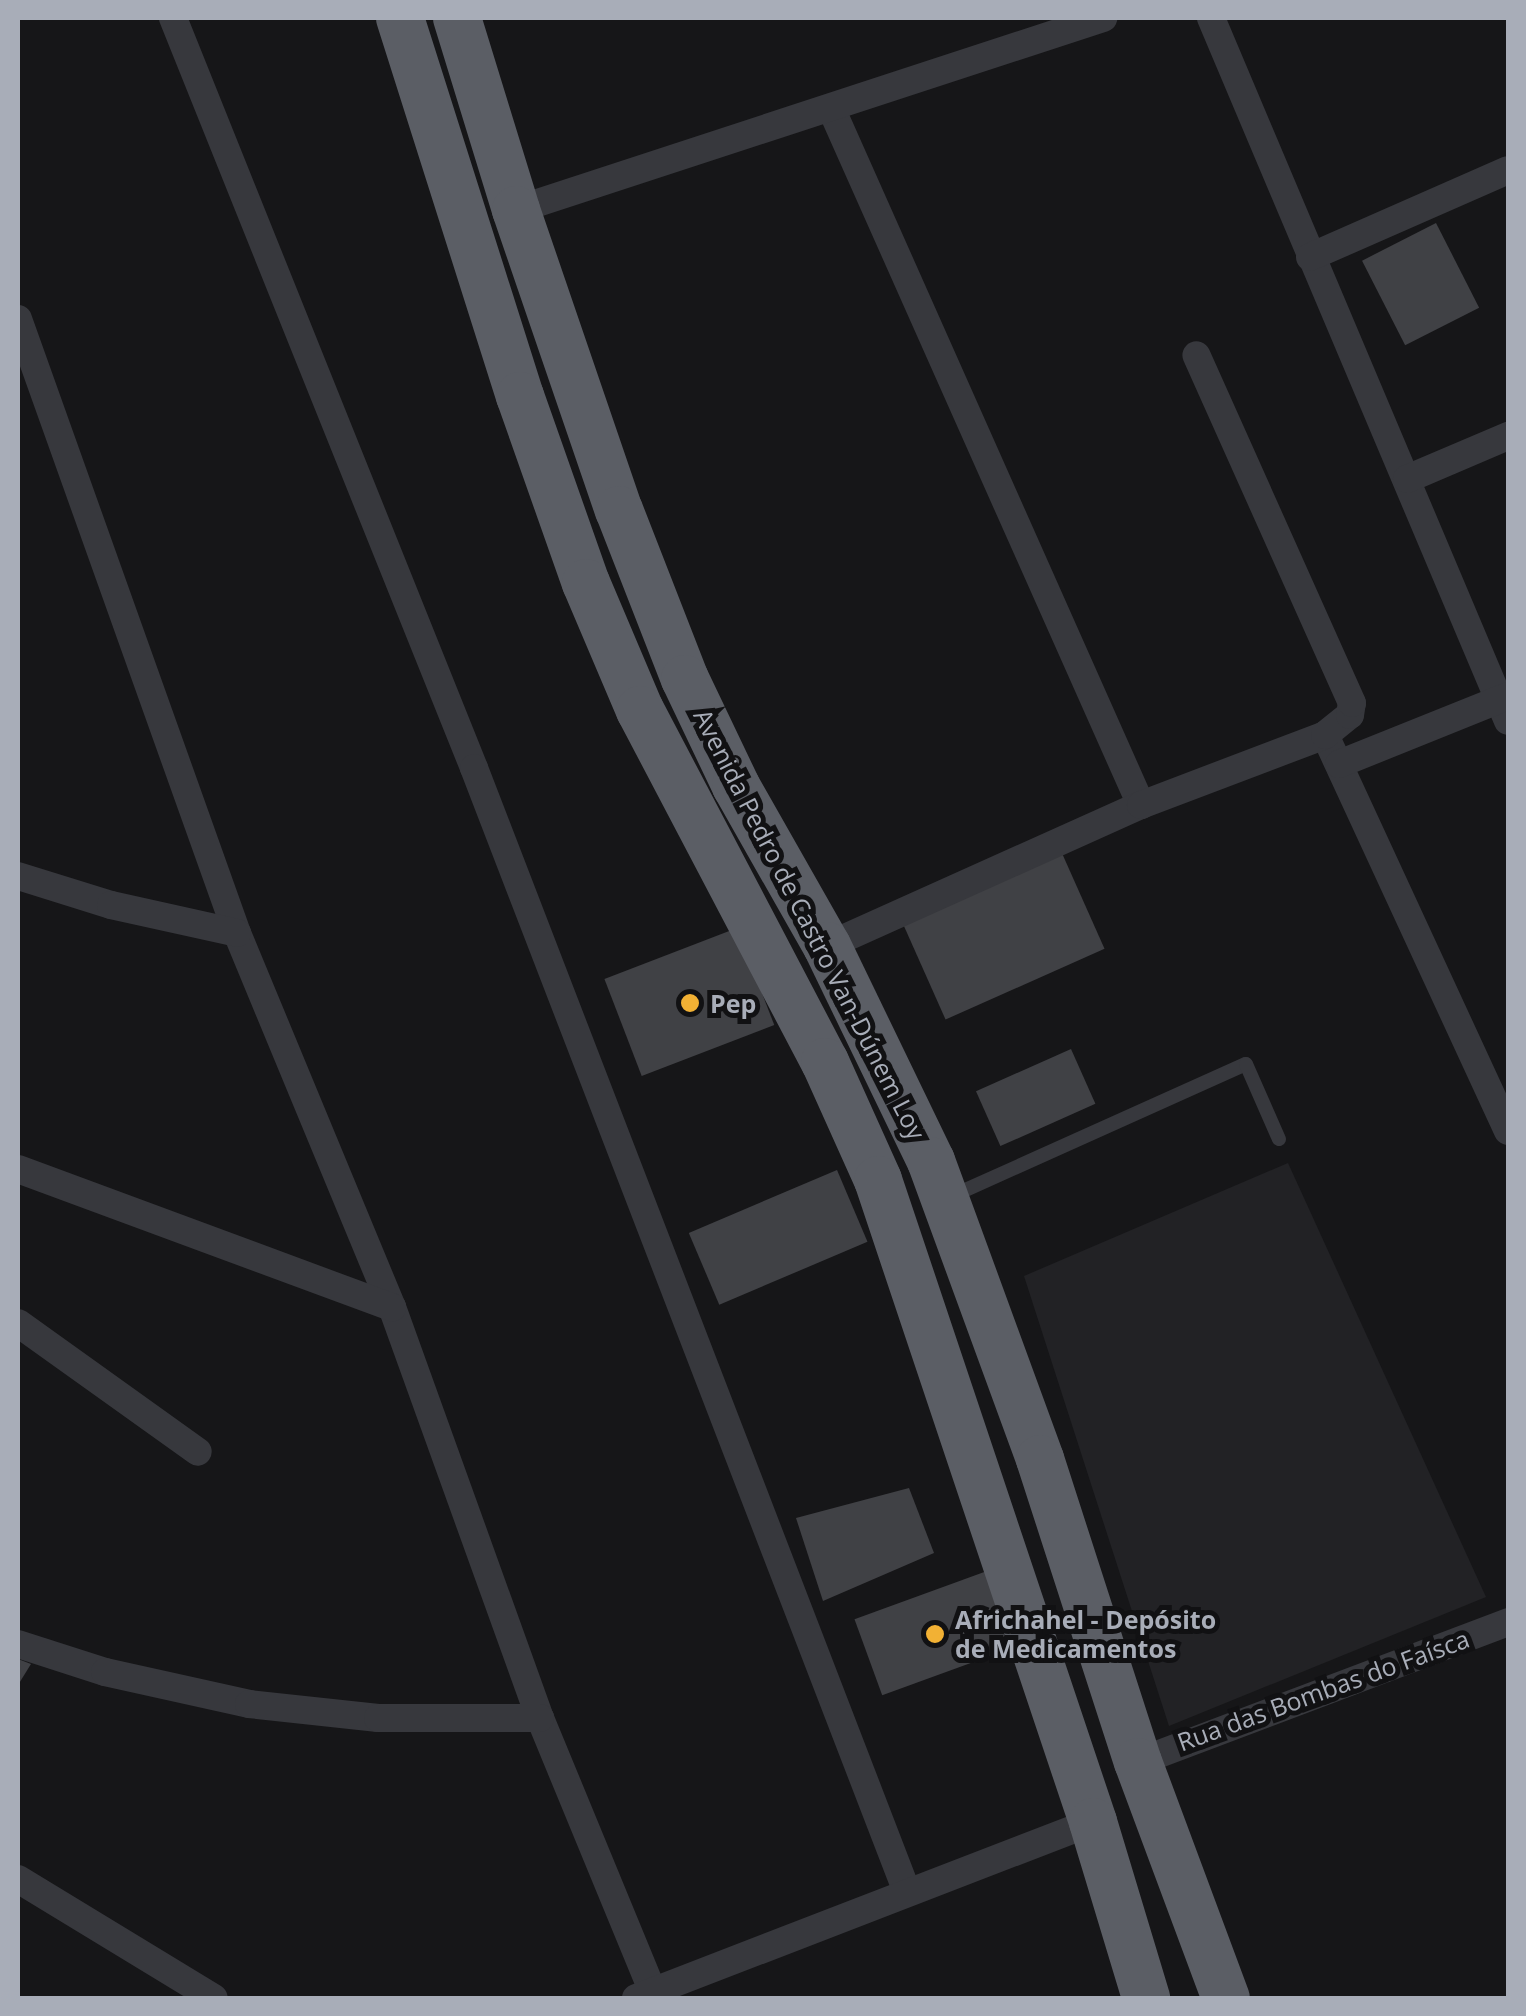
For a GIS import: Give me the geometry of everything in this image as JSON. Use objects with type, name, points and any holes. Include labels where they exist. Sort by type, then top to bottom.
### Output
[{"type":"highway","name":"Avenida Pedro de Castro Van-Dúnem Loy","points":[[400,18],[514,378],[586,583],[649,728],[825,1062],[878,1180],[1093,1822],[1146,1998]]},
{"type":"highway","name":"Avenida Pedro de Castro Van-Dúnem Loy","points":[[457,18],[516,210],[619,510],[685,679],[736,786],[827,946],[945,1199],[1040,1459],[1138,1762],[1226,1998]]},
{"type":"street","points":[[172,18],[474,768],[907,1892]]},
{"type":"street","points":[[516,210],[1103,18]]},
{"type":"street","points":[[1220,21],[1310,257],[1505,706],[1339,764]]},
{"type":"street","points":[[831,108],[1141,805]]},
{"type":"street","points":[[1310,257],[1508,170]]},
{"type":"street","points":[[18,319],[237,933],[392,1307],[643,1994],[1093,1822]]},
{"type":"street","points":[[827,946],[1141,805],[1324,735],[1350,716],[1352,703],[1196,356]]},
{"type":"street","points":[[1406,479],[1508,436]]},
{"type":"street","points":[[1324,735],[1508,1130]]},
{"type":"street","points":[[18,876],[111,905],[237,933]]},
{"type":"street","points":[[18,1169],[392,1307]]},
{"type":"street","points":[[18,1323],[198,1452]]},
{"type":"street","name":"Rua das Bombas do Faísca","points":[[1138,1762],[1508,1622]]},
{"type":"street","points":[[18,1644],[105,1672],[248,1704],[378,1718],[540,1718]]},
{"type":"street","points":[[18,1879],[214,1998]]},
{"type":"lane","points":[[945,1199],[1246,1064],[1279,1139]]},
{"type":"shaded area","points":[[1288,1163],[1486,1597],[1169,1726],[1024,1276]]},
{"type":"building","points":[[1436,223],[1479,308],[1405,345],[1362,261]]},
{"type":"building","points":[[1061,851],[1105,949],[946,1020],[902,922]]},
{"type":"building","name":"Pep","points":[[737,928],[774,1025],[642,1076],[604,979]]},
{"type":"building","points":[[1071,1049],[1095,1104],[1000,1146],[976,1091]]},
{"type":"building","points":[[837,1170],[867,1242],[719,1305],[689,1233]]},
{"type":"building","points":[[909,1488],[934,1553],[823,1601],[796,1518]]},
{"type":"building","name":"Africhahel - Depósito de Medicamentos","points":[[987,1571],[1015,1647],[882,1695],[855,1619]]},
{"type":"building","points":[[18,1659],[31,1664],[18,1685]]},
{"type":"place","name":"Pep","points":[[690,1003]]},
{"type":"place","name":"Africhahel - Depósito de Medicamentos","points":[[935,1634]]}]
